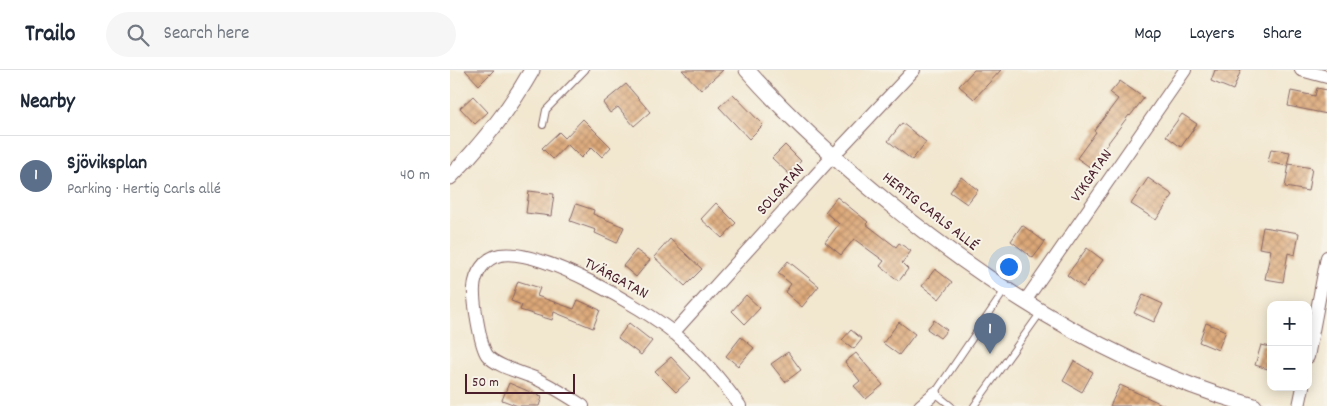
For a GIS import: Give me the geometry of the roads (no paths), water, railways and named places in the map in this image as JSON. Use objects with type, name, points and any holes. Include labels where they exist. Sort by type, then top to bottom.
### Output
[{"type":"street","points":[[450,177],[473,153],[505,112],[532,70]]},
{"type":"street","name":"HERTIG CARLS ALLÉ","points":[[747,70],[798,125],[833,156],[911,221],[1006,289],[1083,336],[1183,384],[1254,406]]},
{"type":"street","name":"SOLGATAN","points":[[674,333],[833,156],[914,70]]},
{"type":"street","name":"VIKGATAN","points":[[1025,301],[1185,70]]},
{"type":"street","points":[[1301,70],[1327,77]]},
{"type":"street","name":"TVÄRGATAN","points":[[583,406],[543,383],[500,364],[487,355],[481,342],[475,301],[475,277],[483,264],[499,255],[517,255],[544,262],[581,277],[646,313],[674,333],[708,366],[740,406]]},
{"type":"street","points":[[1310,346],[1327,258]]},
{"type":"street","points":[[1299,406],[1302,391]]},
{"type":"street","points":[[920,406],[934,393]]},
{"type":"lane","points":[[543,125],[546,110],[584,70]]},
{"type":"lane","points":[[951,406],[934,393],[1006,289]]},
{"type":"lane","points":[[974,406],[1041,312]]},
{"type":"place","name":"Sjöviksplan","points":[[990,354]]}]
